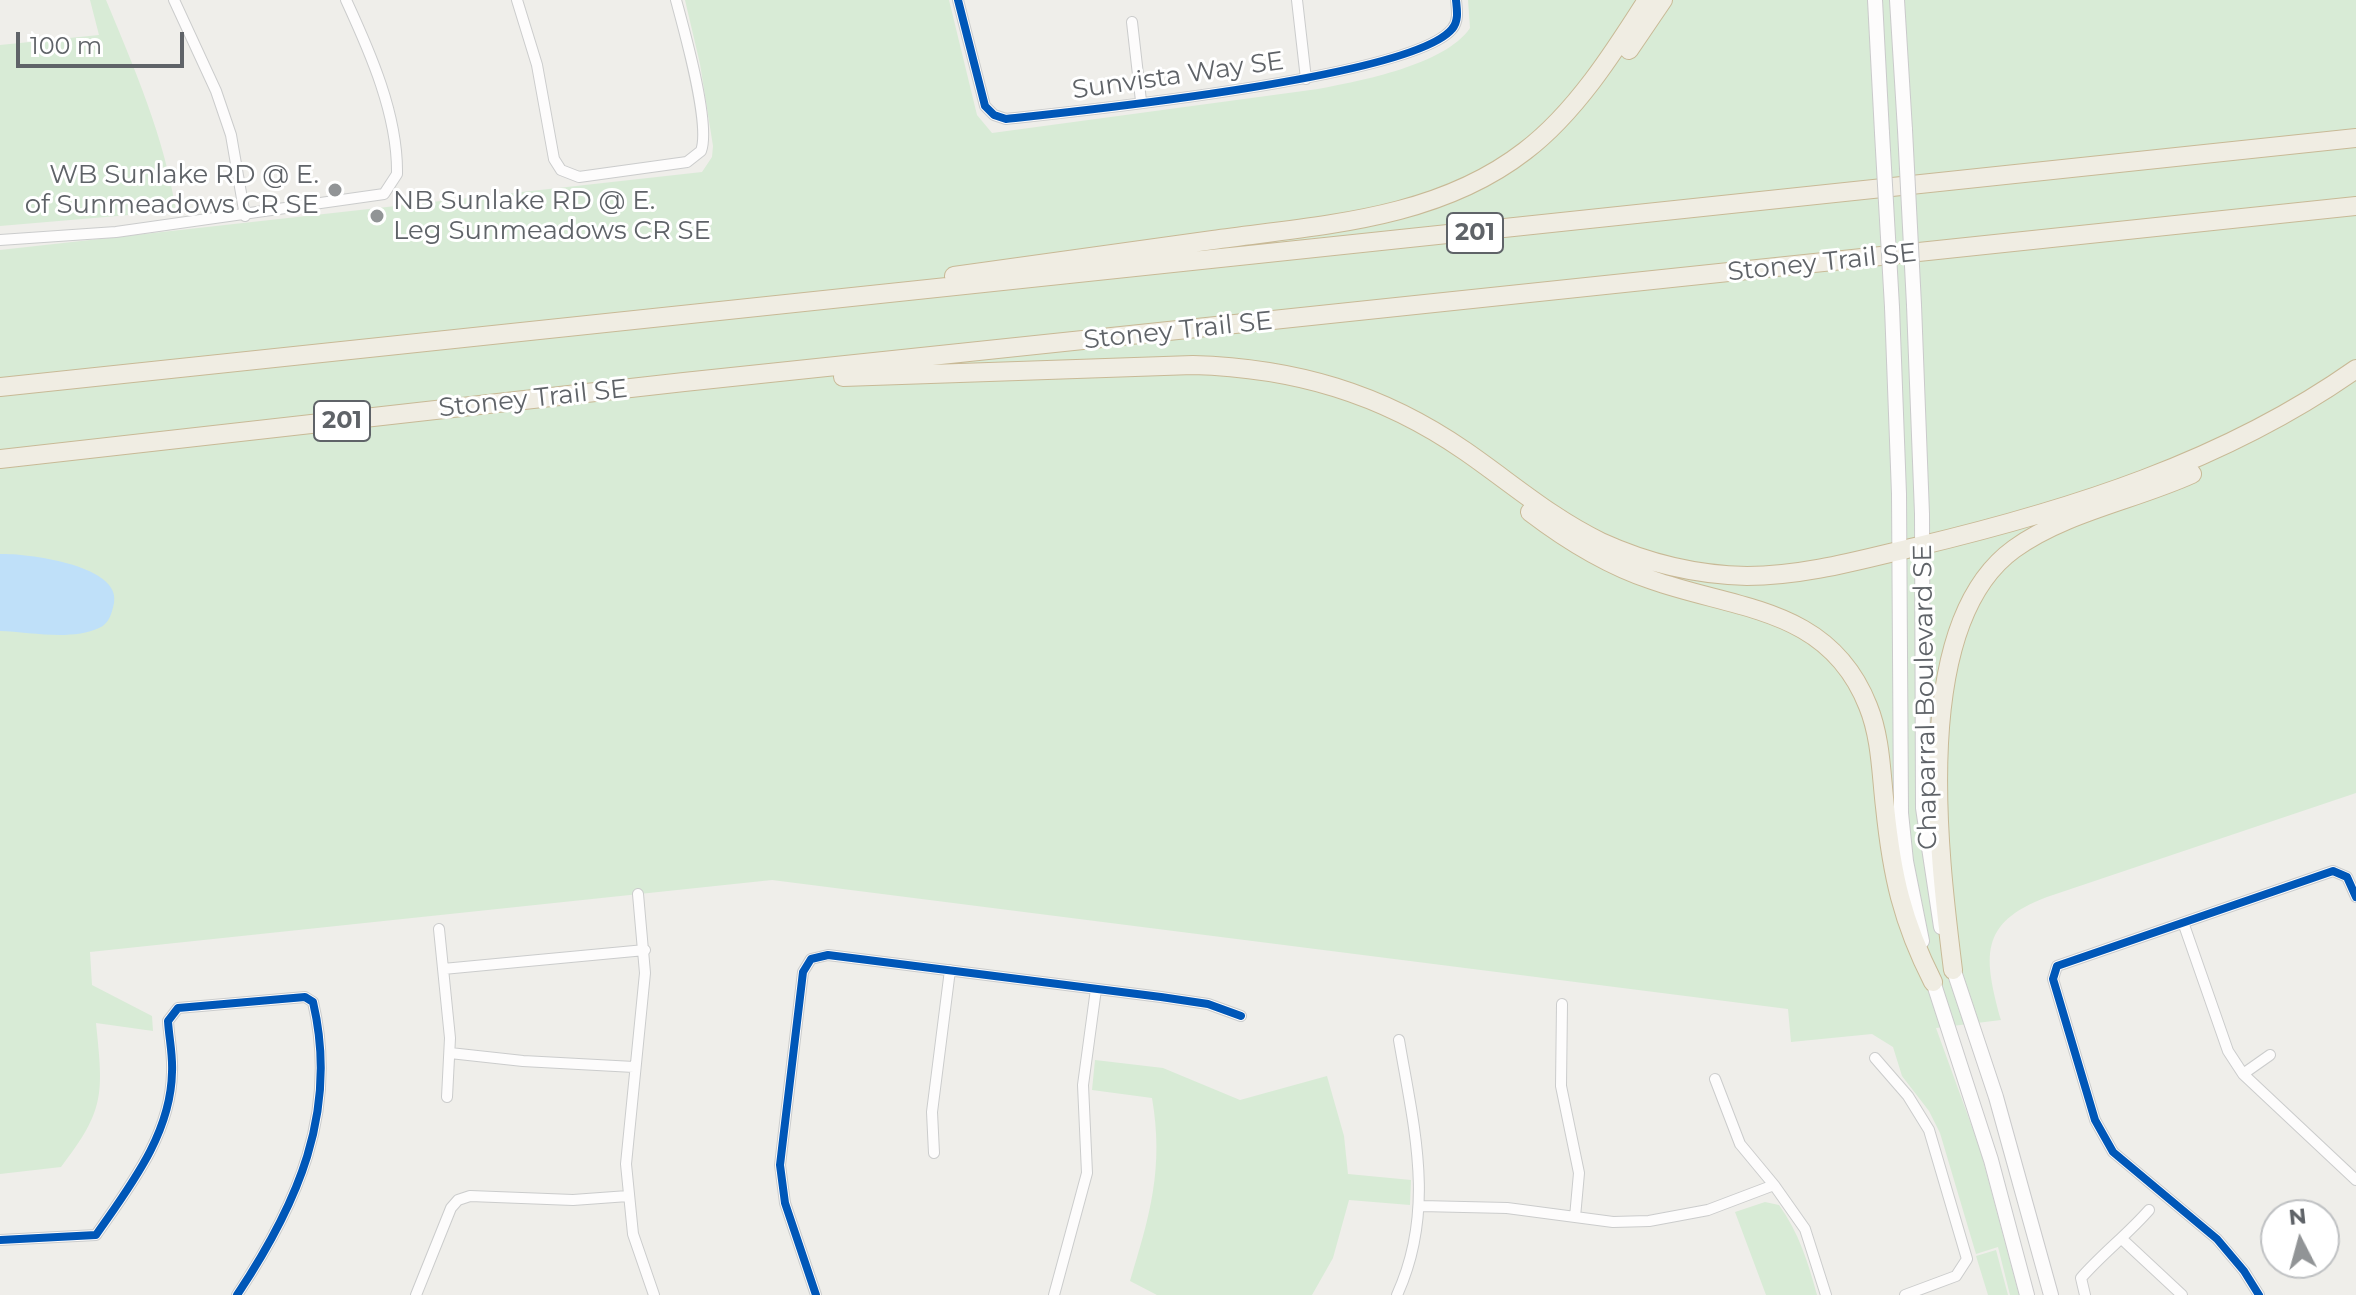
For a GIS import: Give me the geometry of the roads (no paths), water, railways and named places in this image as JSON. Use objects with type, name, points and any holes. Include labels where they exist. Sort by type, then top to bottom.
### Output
[{"type":"highway","points":[[1528,150],[1598,73],[1647,0]]},
{"type":"highway","points":[[593,326],[1358,221],[1447,194],[1528,150],[1595,91],[1663,0]]},
{"type":"highway","name":"201","points":[[0,387],[2356,138]]},
{"type":"highway","name":"Stoney Trail SE","points":[[0,459],[684,382],[2356,206]]},
{"type":"highway","points":[[684,382],[1235,366],[1276,370],[1328,382],[1413,418],[1576,528],[1627,553],[1663,565],[1719,574],[1771,575],[1923,545],[2180,467],[2250,435],[2323,392]]},
{"type":"highway","points":[[1953,970],[1943,881],[1940,771],[1948,666],[1969,599],[1995,565],[2025,542],[2210,466],[2283,423],[2356,369]]},
{"type":"highway","points":[[1413,418],[1548,526],[1596,556],[1654,581],[1784,618],[1814,635],[1835,653],[1860,688],[1873,721],[1899,902],[1911,939],[1933,982]]},
{"type":"main road","name":"Chaparral Boulevard SE","points":[[1875,0],[1892,307],[1900,551],[1901,813],[1913,905],[1933,982],[1983,1133],[2027,1295]]},
{"type":"main road","name":"Chaparral Boulevard SE","points":[[1897,0],[1914,305],[1923,545],[1924,824],[1936,905],[1953,970],[1996,1097],[2051,1295]]},
{"type":"street","points":[[174,0],[224,112],[236,156],[245,216]]},
{"type":"street","points":[[0,240],[116,232],[377,197],[395,181],[397,167],[382,92],[346,0]]},
{"type":"street","points":[[517,0],[537,65],[554,159],[561,170],[579,177],[687,162],[701,151],[704,138],[699,105],[676,0]]},
{"type":"street","name":"Sunvista Way SE","points":[[958,0],[985,106],[994,115],[1006,119],[1306,79],[1373,64],[1442,37],[1452,29],[1457,19],[1456,0]]},
{"type":"street","points":[[1297,0],[1306,79]]},
{"type":"street","points":[[1132,22],[1141,101]]},
{"type":"street","points":[[2259,1295],[2217,1239],[2113,1152],[2095,1120],[2053,979],[2057,966],[2184,925],[2333,871],[2347,877],[2356,897]]},
{"type":"street","points":[[638,894],[645,950],[626,1131],[628,1196],[636,1245],[654,1295]]},
{"type":"street","points":[[2184,925],[2228,1051],[2243,1074],[2356,1180]]},
{"type":"street","points":[[439,929],[450,1053],[447,1097]]},
{"type":"street","points":[[443,969],[645,950]]},
{"type":"street","points":[[816,1295],[785,1203],[780,1165],[805,967],[811,959],[828,955],[1096,989],[1208,1004],[1241,1016]]},
{"type":"street","points":[[934,1153],[932,1112],[950,970]]},
{"type":"street","points":[[1054,1295],[1086,1179],[1088,1151],[1084,1076],[1096,989]]},
{"type":"street","points":[[0,1240],[96,1235],[142,1168],[160,1130],[172,1074],[168,1021],[178,1008],[305,997],[313,1002],[322,1039],[317,1118],[305,1169],[279,1231],[237,1295]]},
{"type":"street","points":[[1562,1004],[1561,1086],[1579,1173],[1575,1217]]},
{"type":"street","points":[[1397,1295],[1413,1251],[1421,1206],[1419,1145],[1399,1040]]},
{"type":"street","points":[[450,1053],[523,1061],[634,1067]]},
{"type":"street","points":[[2243,1074],[2270,1055]]},
{"type":"street","points":[[1875,1058],[1908,1096],[1929,1130],[1965,1248],[1965,1266],[1950,1278],[1905,1295]]},
{"type":"street","points":[[1715,1079],[1740,1144],[1805,1229],[1826,1295]]},
{"type":"street","points":[[1421,1206],[1507,1208],[1613,1222],[1667,1219],[1708,1210],[1774,1185]]},
{"type":"street","points":[[416,1295],[451,1208],[461,1198],[481,1195],[573,1200],[628,1196]]},
{"type":"street","points":[[2085,1295],[2081,1278],[2101,1255],[2123,1240],[2149,1210]]},
{"type":"street","points":[[2123,1240],[2182,1295]]},
{"type":"water","points":[[0,554],[50,559],[103,579],[112,590],[114,603],[108,621],[99,628],[76,634],[0,631]]},
{"type":"place","name":"WB Sunlake RD @ E. of Sunmeadows CR SE","points":[[335,190]]},
{"type":"place","name":"NB Sunlake RD @ E. Leg Sunmeadows CR SE","points":[[377,216]]}]
